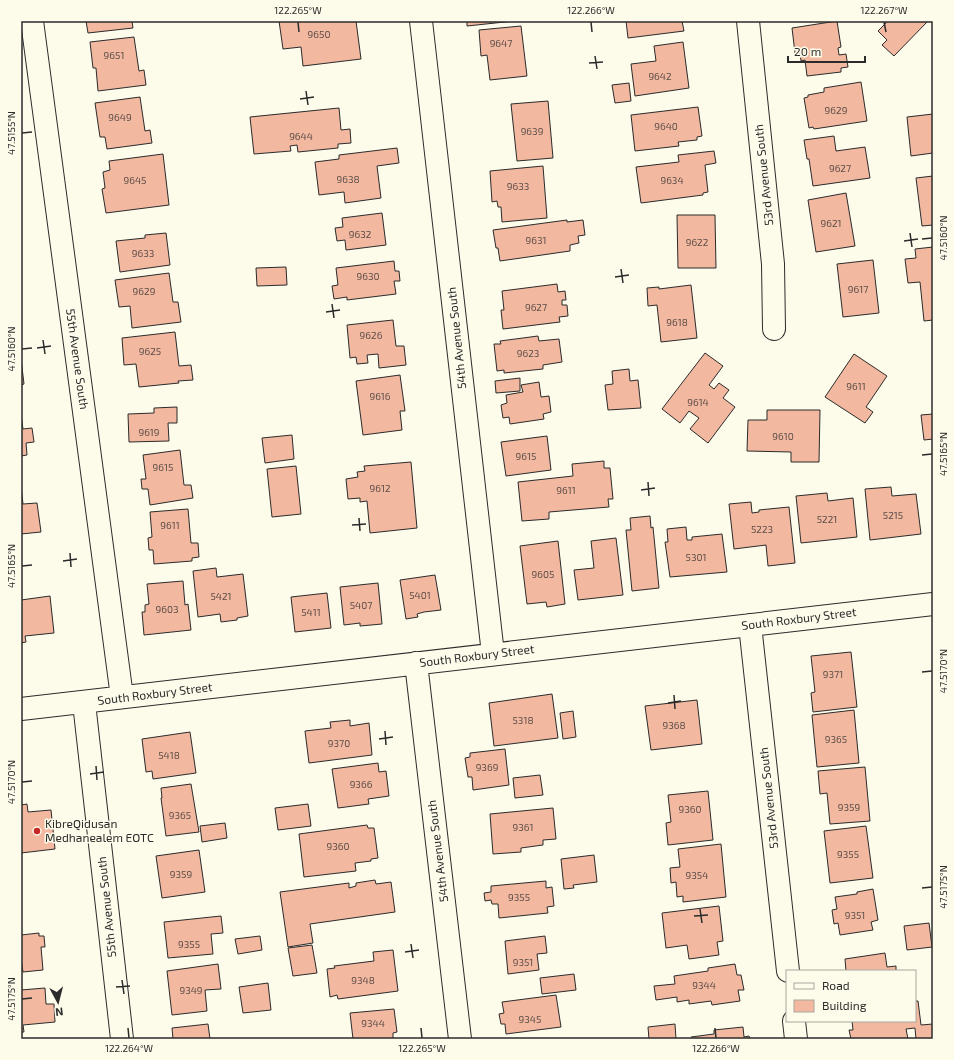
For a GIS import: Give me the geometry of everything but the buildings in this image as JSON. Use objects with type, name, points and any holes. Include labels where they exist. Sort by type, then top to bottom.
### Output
[{"type":"street","name":"55th Avenue South","points":[[32,21],[122,698]]},
{"type":"street","name":"54th Avenue South","points":[[421,21],[493,654]]},
{"type":"street","name":"53rd Avenue South","points":[[748,21],[773,264],[774,329]]},
{"type":"street","name":"South Roxbury Street","points":[[21,710],[933,604]]},
{"type":"street","name":"53rd Avenue South","points":[[750,625],[788,970]]},
{"type":"street","name":"54th Avenue South","points":[[416,664],[460,1039]]},
{"type":"street","name":"55th Avenue South","points":[[84,702],[122,1039]]},
{"type":"street","points":[[794,1022],[796,1039]]},
{"type":"place","name":"KibreQidusan Medhanealem EOTC","points":[[37,831]]}]
